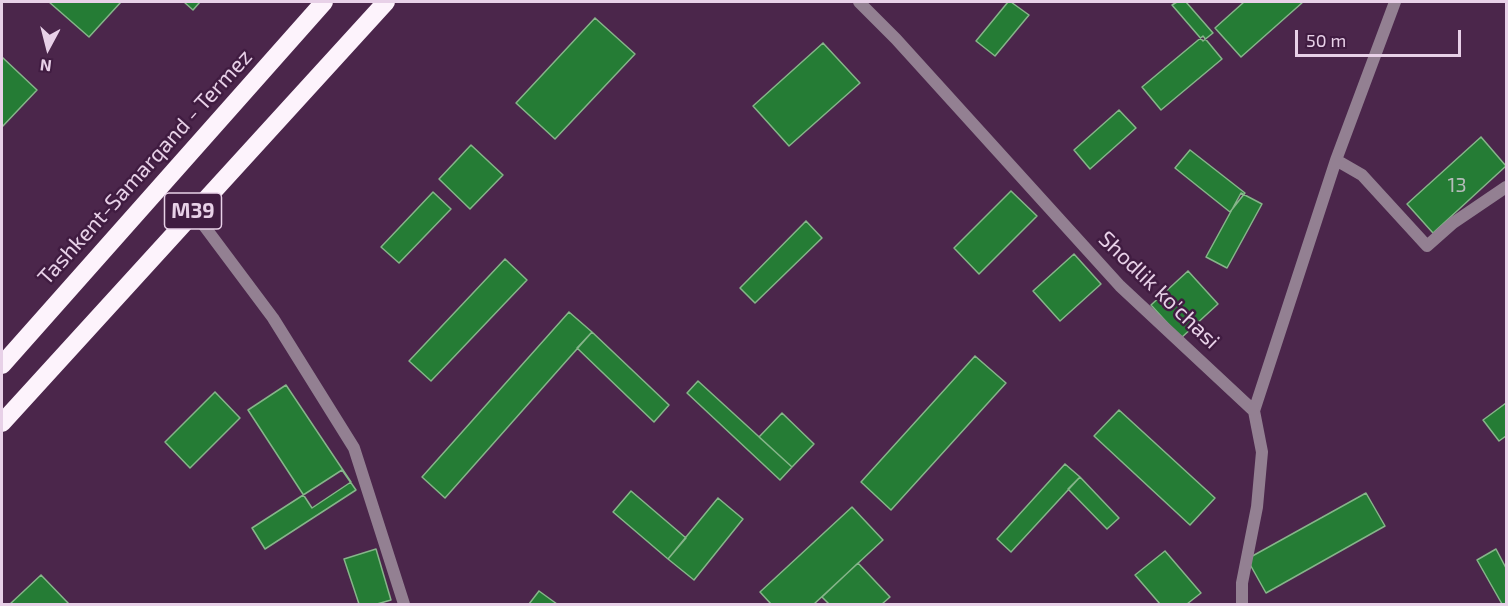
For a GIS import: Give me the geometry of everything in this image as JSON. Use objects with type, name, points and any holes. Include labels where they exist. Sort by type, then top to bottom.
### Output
[{"type":"highway","name":"Tashkent-Samarqand - Termez","points":[[2,365],[324,2]]},
{"type":"highway","name":"M39","points":[[2,423],[386,2]]},
{"type":"street","name":"Shodlik ko'chasi","points":[[859,2],[896,39],[1120,286],[1254,411]]},
{"type":"street","points":[[1242,604],[1242,583],[1257,507],[1262,452],[1254,411],[1336,160],[1395,2]]},
{"type":"street","points":[[1336,160],[1362,175],[1427,246],[1453,223],[1506,187]]},
{"type":"street","points":[[193,211],[273,318],[354,448],[404,604]]},
{"type":"building","points":[[49,2],[121,2],[89,37]]},
{"type":"building","points":[[184,2],[200,2],[193,10]]},
{"type":"building","points":[[1008,2],[1029,15],[995,56],[976,41]]},
{"type":"building","points":[[1177,2],[1186,2],[1213,33],[1203,41],[1172,5]]},
{"type":"building","points":[[1244,2],[1303,2],[1241,57],[1215,28]]},
{"type":"building","points":[[595,18],[635,54],[555,139],[516,103]]},
{"type":"building","points":[[1203,36],[1222,59],[1161,110],[1142,87]]},
{"type":"building","points":[[823,43],[860,83],[789,146],[753,106]]},
{"type":"building","points":[[2,57],[37,90],[2,127]]},
{"type":"building","points":[[1119,110],[1136,128],[1090,169],[1074,150]]},
{"type":"building","points":[[1481,137],[1506,166],[1433,233],[1407,204]]},
{"type":"building","points":[[471,145],[503,175],[470,209],[439,179]]},
{"type":"building","points":[[1190,150],[1245,193],[1230,212],[1175,168]]},
{"type":"building","points":[[1011,191],[1037,216],[979,274],[954,248]]},
{"type":"building","points":[[433,192],[451,209],[399,263],[381,247]]},
{"type":"building","points":[[1241,193],[1262,204],[1227,268],[1206,257]]},
{"type":"building","points":[[806,221],[822,238],[755,303],[740,288]]},
{"type":"building","points":[[1074,254],[1101,284],[1060,321],[1033,291]]},
{"type":"building","points":[[505,259],[527,280],[431,381],[409,361]]},
{"type":"building","points":[[1188,271],[1218,304],[1181,338],[1151,305]]},
{"type":"building","points":[[569,312],[592,332],[445,498],[422,477]]},
{"type":"building","points":[[592,332],[669,405],[654,422],[577,348]]},
{"type":"building","points":[[975,356],[1006,383],[891,510],[861,482]]},
{"type":"building","points":[[698,381],[792,467],[780,480],[687,393]]},
{"type":"building","points":[[286,385],[351,482],[312,508],[248,410]]},
{"type":"building","points":[[215,392],[240,418],[190,468],[165,442]]},
{"type":"building","points":[[1506,403],[1506,436],[1499,441],[1483,420]]},
{"type":"building","points":[[1119,410],[1215,498],[1190,525],[1094,436]]},
{"type":"building","points":[[782,413],[814,444],[792,467],[759,437]]},
{"type":"building","points":[[1065,464],[1080,477],[1011,552],[997,539]]},
{"type":"building","points":[[342,470],[356,490],[265,549],[252,528]]},
{"type":"building","points":[[1080,477],[1119,518],[1107,529],[1068,489]]},
{"type":"building","points":[[631,491],[686,538],[668,559],[613,512]]},
{"type":"building","points":[[1366,493],[1385,526],[1266,593],[1247,559]]},
{"type":"building","points":[[718,498],[743,519],[694,580],[668,559]]},
{"type":"building","points":[[852,507],[883,540],[814,604],[771,604],[760,592]]},
{"type":"building","points":[[376,549],[391,600],[377,604],[359,604],[344,559]]},
{"type":"building","points":[[1496,549],[1506,568],[1506,604],[1502,604],[1477,560]]},
{"type":"building","points":[[1165,551],[1201,593],[1187,604],[1160,604],[1135,575]]},
{"type":"building","points":[[858,563],[890,597],[882,604],[829,604],[822,597]]},
{"type":"building","points":[[41,575],[69,604],[10,604]]},
{"type":"building","points":[[539,591],[557,604],[529,604]]}]
